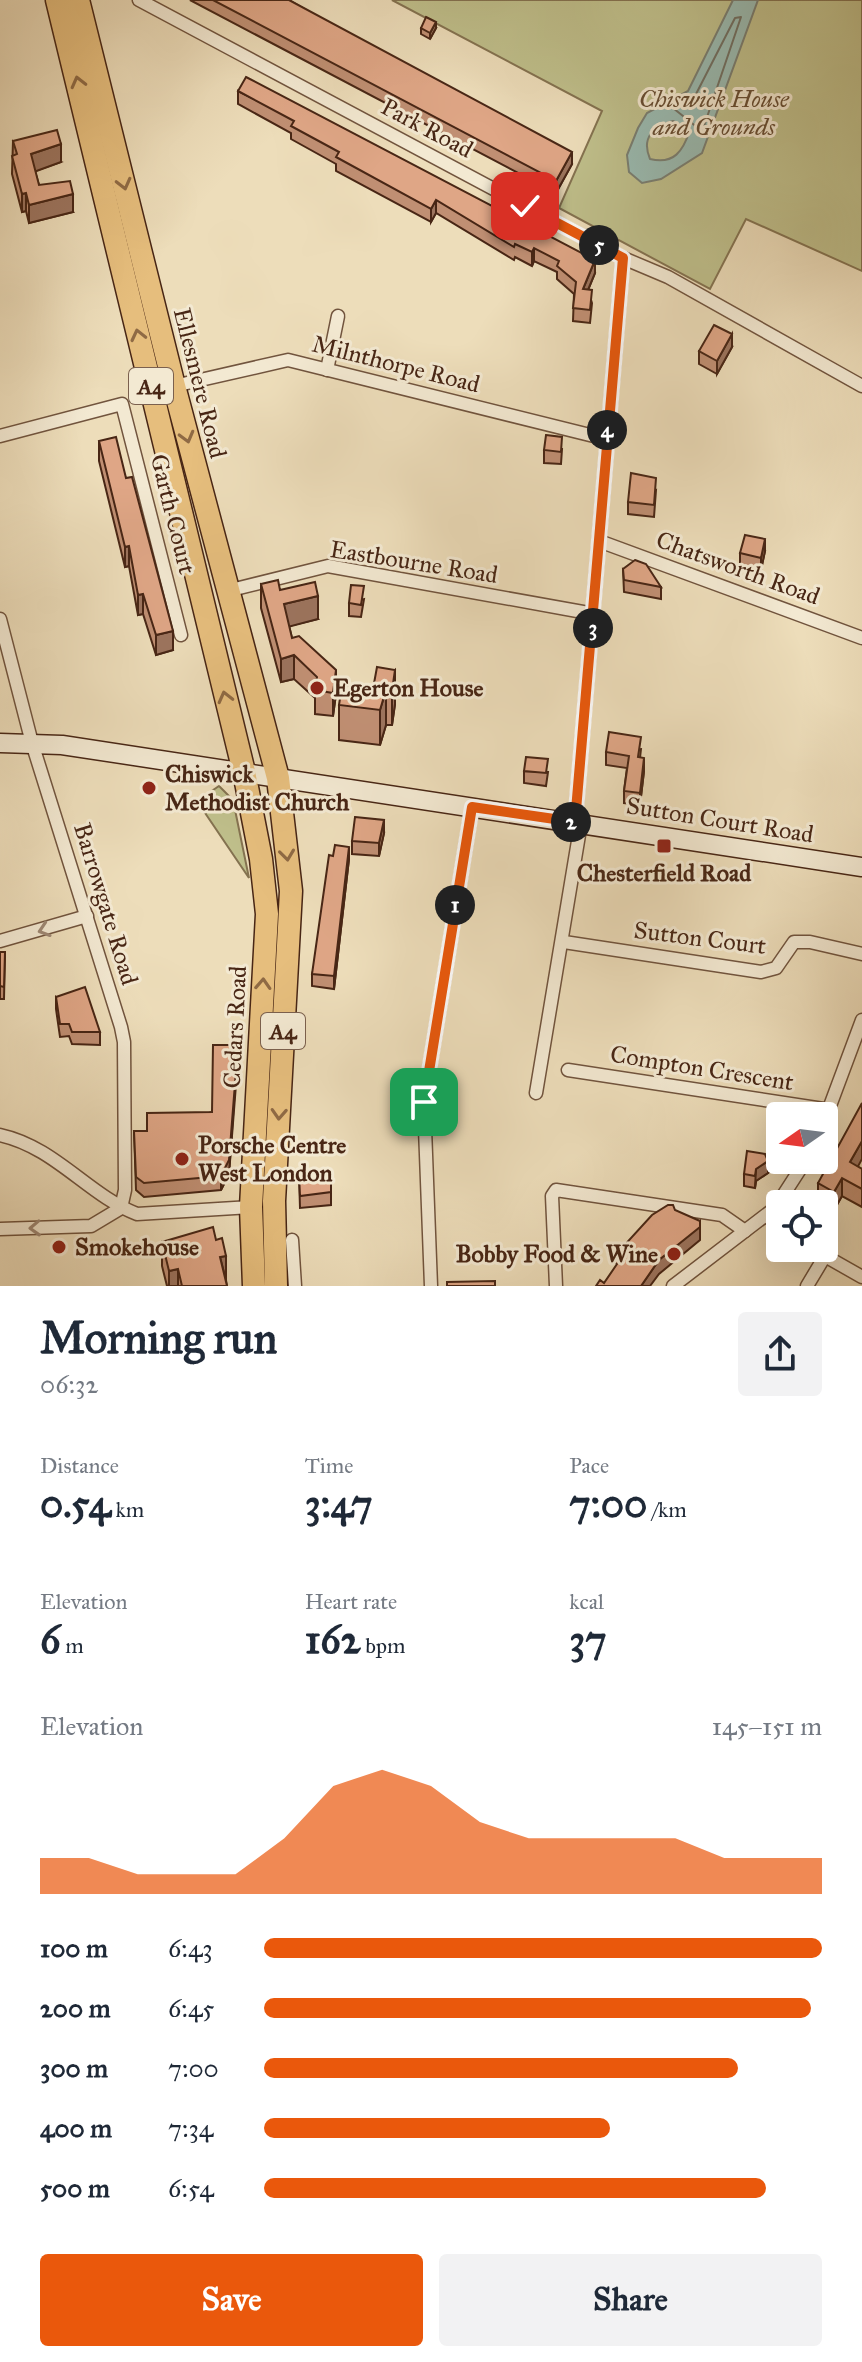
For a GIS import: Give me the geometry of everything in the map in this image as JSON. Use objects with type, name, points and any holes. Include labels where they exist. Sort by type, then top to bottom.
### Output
[{"type":"highway","name":"Ellesmere Road","points":[[57,0],[244,772]]},
{"type":"highway","name":"Ellesmere Road","points":[[78,0],[174,386],[278,778]]},
{"type":"highway","name":"Cedars Road","points":[[244,772],[261,859],[267,914],[251,1207],[254,1286]]},
{"type":"highway","name":"Cedars Road","points":[[276,1286],[274,1201],[291,891],[278,778]]},
{"type":"street","name":"Park Road","points":[[139,0],[623,258],[668,277],[862,386]]},
{"type":"street","points":[[536,1093],[564,942],[578,823],[606,439],[623,258]]},
{"type":"street","points":[[327,370],[338,316]]},
{"type":"street","name":"Milnthorpe Road","points":[[174,386],[288,360],[606,439]]},
{"type":"street","name":"Garth Court","points":[[0,436],[122,404],[181,635]]},
{"type":"street","name":"Chatsworth Road","points":[[599,541],[862,638]]},
{"type":"street","name":"Eastbourne Road","points":[[227,591],[328,566],[594,614]]},
{"type":"street","name":"Barrowgate Road","points":[[0,619],[32,743],[124,1042],[125,1190],[121,1208]]},
{"type":"street","name":"Sutton Court Road","points":[[0,743],[32,743],[244,772],[862,867]]},
{"type":"street","points":[[431,1286],[424,1102],[472,807]]},
{"type":"street","points":[[0,941],[87,916]]},
{"type":"street","name":"Sutton Court","points":[[564,942],[761,972],[776,968],[794,942],[810,942],[862,954]]},
{"type":"street","points":[[832,1102],[862,1020]]},
{"type":"street","name":"Compton Crescent","points":[[568,1070],[766,1105]]},
{"type":"street","points":[[0,1135],[42,1151],[121,1208],[137,1214],[251,1207]]},
{"type":"street","points":[[556,1286],[552,1196],[556,1190],[722,1215],[745,1231]]},
{"type":"street","points":[[0,1229],[91,1226],[121,1208]]},
{"type":"street","points":[[673,1286],[766,1217]]},
{"type":"street","points":[[292,1240],[295,1286]]},
{"type":"street","points":[[807,1286],[821,1262]]},
{"type":"street","points":[[836,1262],[862,1277]]},
{"type":"green space","name":"Chiswick House and Grounds","points":[[392,0],[862,0],[862,271],[746,219],[710,289],[559,208],[602,111]]},
{"type":"green space","points":[[219,786],[233,800],[249,878],[197,801]]},
{"type":"water","points":[[733,0],[758,0],[702,153],[661,179],[642,183],[629,172],[627,155],[638,128],[647,113],[688,91]],"holes":[[[673,121],[690,130],[676,155],[665,160],[650,159],[648,139],[660,126]]]},
{"type":"building","points":[[213,0],[289,0],[572,152],[556,181]]},
{"type":"building","points":[[426,17],[436,22],[430,33],[421,28]]},
{"type":"building","points":[[246,77],[595,260],[583,289],[592,290],[590,310],[573,308],[576,282],[557,266],[559,261],[534,248],[532,252],[515,244],[514,247],[436,200],[431,209],[336,157],[339,152],[291,126],[294,121],[238,91]]},
{"type":"building","points":[[57,130],[61,144],[31,154],[39,185],[70,181],[73,194],[29,205],[26,193],[22,194],[12,156],[17,154],[13,141]]},
{"type":"building","points":[[714,325],[732,334],[717,361],[699,351]]},
{"type":"building","points":[[546,435],[562,437],[561,452],[544,450]]},
{"type":"building","points":[[116,437],[126,478],[132,477],[173,631],[156,635],[143,594],[138,595],[129,546],[125,547],[99,441]]},
{"type":"building","points":[[631,473],[656,478],[654,505],[628,502]]},
{"type":"building","points":[[745,535],[765,539],[761,558],[740,553]]},
{"type":"building","points":[[635,560],[646,564],[661,587],[624,580],[623,569]]},
{"type":"building","points":[[278,580],[280,590],[315,582],[318,596],[284,604],[292,638],[299,636],[336,670],[333,693],[315,690],[317,677],[294,655],[281,659],[261,584]]},
{"type":"building","points":[[351,585],[364,586],[361,605],[349,603]]},
{"type":"building","points":[[377,667],[395,670],[392,691],[386,690],[380,710],[339,705],[342,685],[373,689]]},
{"type":"building","points":[[609,732],[641,737],[638,757],[644,758],[640,793],[624,791],[629,756],[606,752]]},
{"type":"building","points":[[526,757],[548,759],[546,773],[524,771]]},
{"type":"building","points":[[355,817],[384,820],[379,843],[352,841]]},
{"type":"building","points":[[335,845],[349,847],[334,976],[312,974],[329,855],[333,856]]},
{"type":"building","points":[[0,952],[5,952],[4,987],[0,986]]},
{"type":"building","points":[[85,987],[100,1032],[72,1032],[69,1024],[60,1024],[56,997]]},
{"type":"building","name":"Porsche Centre West London","points":[[213,1045],[238,1045],[229,1160],[221,1176],[144,1183],[136,1177],[134,1131],[147,1131],[147,1113],[212,1112]]},
{"type":"building","points":[[862,1103],[862,1141],[850,1162],[862,1169],[862,1189],[842,1178],[835,1190],[818,1183],[823,1174],[838,1174],[838,1147]]},
{"type":"building","points":[[747,1151],[765,1154],[766,1162],[756,1169],[755,1176],[744,1174]]},
{"type":"building","points":[[299,1174],[331,1178],[331,1192],[300,1196]]},
{"type":"building","points":[[668,1205],[700,1221],[700,1227],[659,1260],[641,1286],[596,1286],[600,1280],[604,1283],[617,1264],[613,1261],[620,1250],[652,1215]]},
{"type":"building","points":[[213,1227],[216,1240],[222,1238],[226,1256],[220,1257],[227,1286],[182,1286],[178,1269],[169,1271],[162,1242]]},
{"type":"building","points":[[495,1281],[495,1286],[447,1286],[447,1282]]},
{"type":"place","name":"Egerton House","points":[[317,688]]},
{"type":"place","name":"Chiswick Methodist Church","points":[[149,788]]},
{"type":"place","name":"Chesterfield Road","points":[[664,846]]},
{"type":"place","name":"Porsche Centre West London","points":[[182,1159]]},
{"type":"place","name":"Smokehouse","points":[[59,1247]]},
{"type":"place","name":"Bobby Food & Wine","points":[[674,1254]]},
{"type":"route","points":[[424,1102],[472,807],[575,822],[623,258],[525,206]]}]
